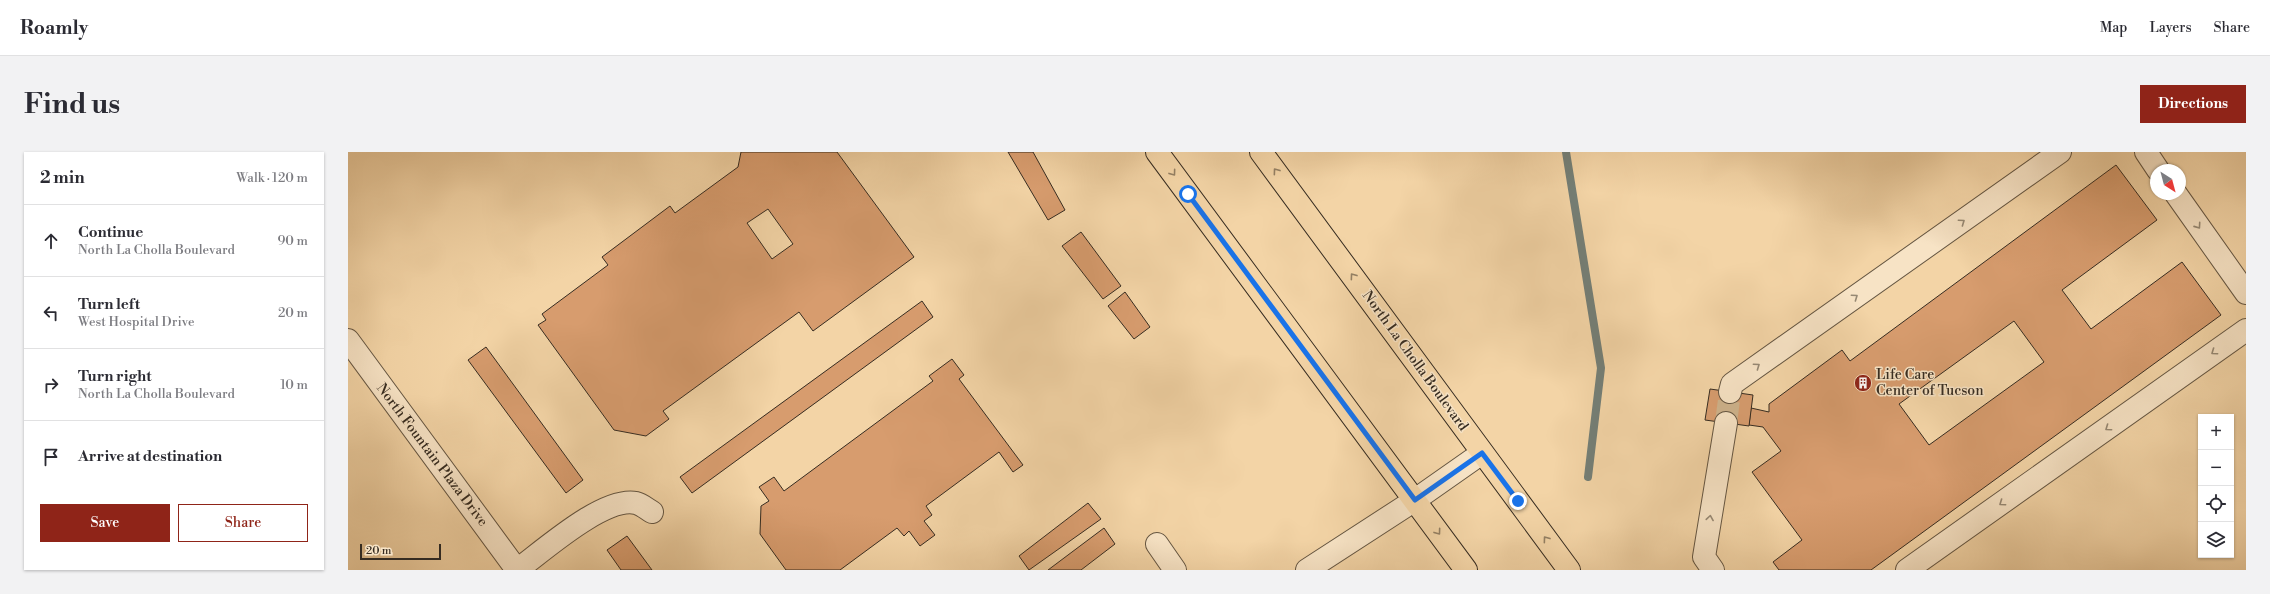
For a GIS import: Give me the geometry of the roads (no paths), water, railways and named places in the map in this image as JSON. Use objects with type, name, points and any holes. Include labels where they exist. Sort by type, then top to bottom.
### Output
[{"type":"main road","points":[[1157,152],[1466,570]]},
{"type":"main road","name":"North La Cholla Boulevard","points":[[1261,152],[1569,570]]},
{"type":"street","points":[[1730,392],[1732,384],[2060,152]]},
{"type":"street","points":[[2146,152],[2154,164]]},
{"type":"street","points":[[2180,200],[2246,293]]},
{"type":"street","points":[[1907,570],[2246,330]]},
{"type":"street","name":"North Fountain Plaza Drive","points":[[348,340],[512,568]]},
{"type":"street","points":[[1708,563],[1726,423]]},
{"type":"street","points":[[1308,570],[1415,500],[1482,453]]},
{"type":"street","points":[[512,568],[595,513],[615,503],[636,503],[652,512]]},
{"type":"street","points":[[1157,544],[1175,570]]},
{"type":"waterway","points":[[1566,152],[1601,368],[1588,477]]},
{"type":"tunnel","points":[[1726,423],[1730,392]]},
{"type":"place","name":"Life Care Center of Tucson","points":[[1863,383]]}]
